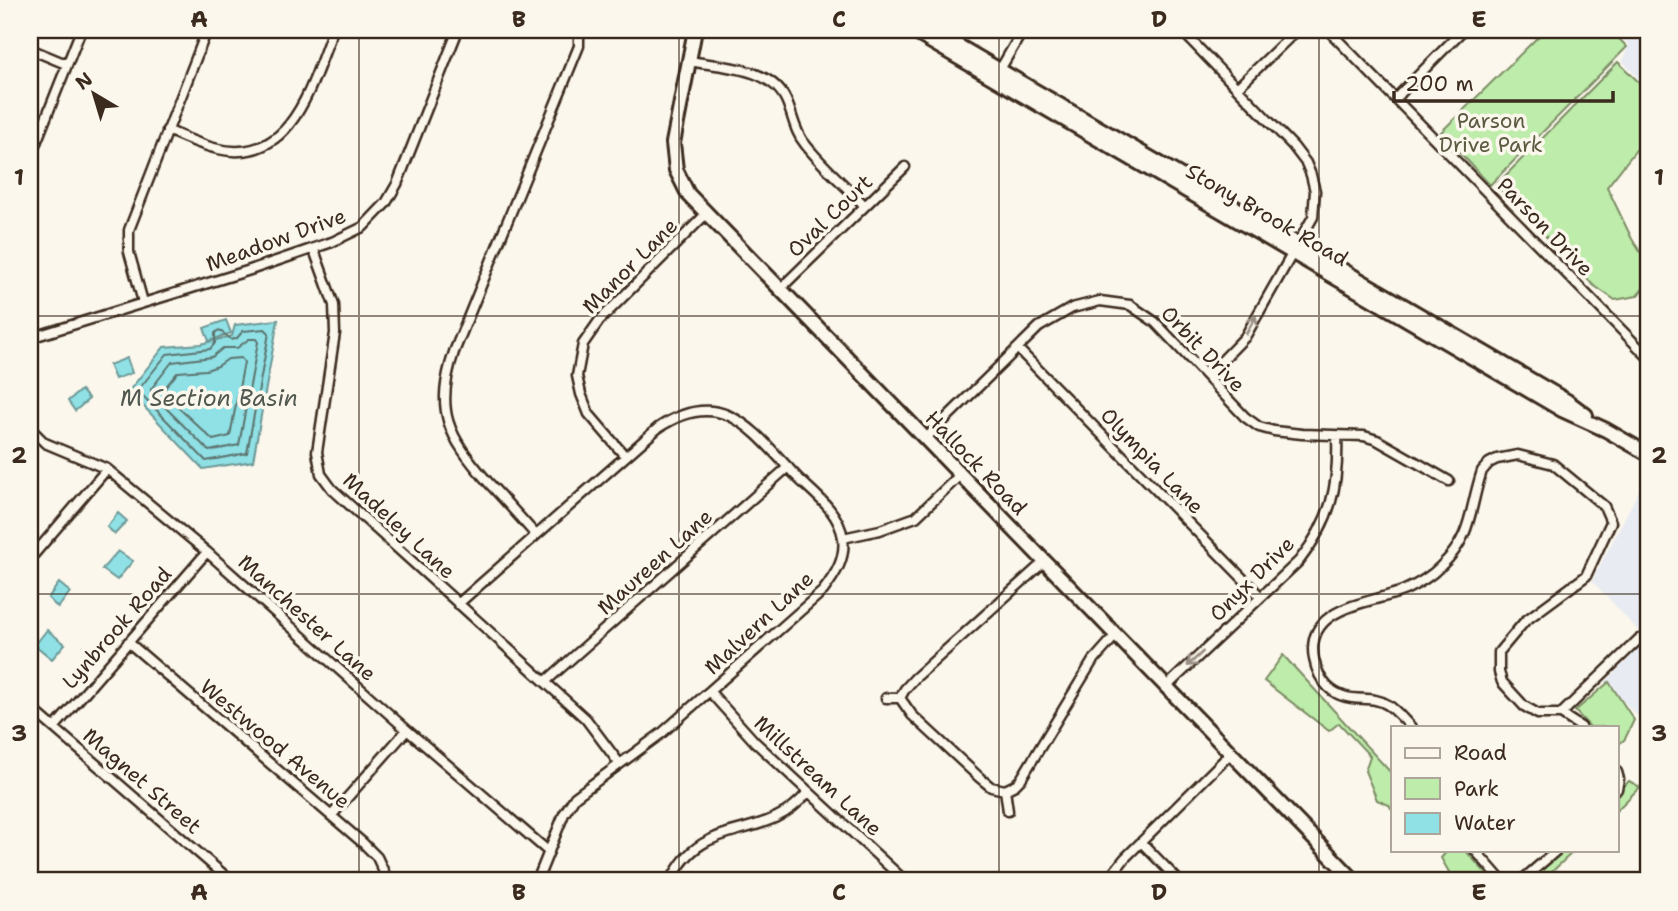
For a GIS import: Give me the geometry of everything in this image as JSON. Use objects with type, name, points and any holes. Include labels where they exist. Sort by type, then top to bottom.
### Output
[{"type":"street","points":[[30,158],[81,30]]},
{"type":"street","points":[[143,302],[129,252],[129,230],[207,30]]},
{"type":"street","points":[[167,130],[205,146],[233,151],[272,141],[296,118],[333,30]]},
{"type":"street","name":"Meadow Drive","points":[[30,338],[314,250],[363,227],[386,203],[397,184],[458,30]]},
{"type":"street","points":[[535,534],[454,440],[445,406],[445,387],[454,352],[579,46],[579,30]]},
{"type":"street","name":"Hallock Road","points":[[695,30],[674,135],[676,170],[684,188],[706,214],[1354,881]]},
{"type":"street","name":"Stony Brook Road","points":[[911,30],[997,74],[1430,327],[1567,401],[1606,430],[1648,454]]},
{"type":"street","name":"Stony Brook Road","points":[[931,30],[997,74]]},
{"type":"street","points":[[997,74],[1023,30]]},
{"type":"street","points":[[1181,30],[1293,146],[1306,163],[1315,191],[1313,217],[1245,337],[1207,376]]},
{"type":"street","points":[[1238,88],[1297,30]]},
{"type":"street","name":"Parson Drive","points":[[1328,30],[1648,357]]},
{"type":"street","points":[[1396,98],[1463,30]]},
{"type":"street","points":[[30,49],[66,64]]},
{"type":"street","points":[[689,61],[751,72],[775,86],[786,100],[793,122],[805,144],[865,206]]},
{"type":"street","name":"Oval Court","points":[[780,289],[905,167]]},
{"type":"street","name":"Manor Lane","points":[[625,456],[589,414],[581,394],[577,376],[583,344],[599,321],[706,214]]},
{"type":"street","name":"Madeley Lane","points":[[314,250],[334,305],[335,333],[317,452],[321,474],[339,497],[586,719],[619,763]]},
{"type":"street","name":"Orbit Drive","points":[[925,439],[1039,327],[1072,308],[1100,301],[1120,302],[1130,305],[1155,321],[1245,417],[1259,427],[1288,433],[1364,436],[1377,440],[1449,481]]},
{"type":"street","name":"Olympia Lane","points":[[1018,349],[1261,597]]},
{"type":"street","points":[[458,604],[625,456],[675,417],[698,411],[723,414],[746,424],[834,514],[843,538],[880,530],[916,517],[960,475]]},
{"type":"street","name":"Manchester Lane","points":[[30,428],[45,443],[107,469],[207,552],[549,852]]},
{"type":"street","name":"Onyx Drive","points":[[1166,687],[1299,561],[1322,527],[1334,498],[1337,481],[1337,436]]},
{"type":"street","points":[[1410,726],[1388,704],[1349,699],[1327,686],[1315,664],[1313,652],[1317,634],[1325,620],[1334,614],[1349,606],[1404,590],[1440,567],[1468,530],[1482,471],[1497,459],[1518,455],[1553,464],[1604,506],[1611,522],[1586,576],[1525,621],[1499,652],[1502,682],[1524,706],[1538,714],[1561,714],[1579,726]]},
{"type":"street","name":"Maureen Lane","points":[[545,682],[788,467]]},
{"type":"street","points":[[30,559],[107,469]]},
{"type":"street","name":"Malvern Lane","points":[[537,881],[571,802],[619,763],[663,733],[822,591],[840,565],[843,538]]},
{"type":"street","name":"Lynbrook Road","points":[[54,728],[207,552]]},
{"type":"street","points":[[901,698],[915,678],[1045,561]]},
{"type":"street","points":[[901,698],[907,710],[980,778],[992,787],[1005,790],[1016,785],[1021,779],[1092,662],[1116,635]]},
{"type":"street","points":[[1561,714],[1639,639]]},
{"type":"street","name":"Westwood Avenue","points":[[128,642],[371,850],[388,881]]},
{"type":"street","name":"Millstream Lane","points":[[710,692],[738,725],[905,881]]},
{"type":"street","points":[[886,698],[901,698]]},
{"type":"street","name":"Magnet Street","points":[[30,707],[230,881]]},
{"type":"street","points":[[332,815],[407,730]]},
{"type":"street","points":[[1107,881],[1125,858],[1230,754]]},
{"type":"street","points":[[1005,790],[1008,811]]},
{"type":"street","points":[[671,881],[683,860],[700,844],[730,831],[778,818],[794,807],[808,792]]},
{"type":"street","points":[[1142,843],[1179,881]]},
{"type":"street","points":[[1477,852],[1502,881]]},
{"type":"street","points":[[1521,881],[1555,852]]},
{"type":"shaded area","points":[[1616,30],[1648,30],[1648,88],[1622,61],[1629,45]]},
{"type":"shaded area","points":[[1648,473],[1648,727],[1605,682],[1647,640],[1592,581]]},
{"type":"green space","name":"Parson Drive Park","points":[[1545,30],[1611,30],[1627,47],[1490,185],[1441,132]]},
{"type":"green space","points":[[1618,62],[1648,91],[1648,143],[1636,150],[1607,187],[1632,239],[1648,264],[1648,283],[1637,296],[1615,300],[1593,285],[1496,185]]},
{"type":"green space","points":[[1283,655],[1391,773],[1391,808],[1377,800],[1365,771],[1370,756],[1339,723],[1329,731],[1264,681]]},
{"type":"green space","points":[[1609,682],[1634,720],[1625,739],[1618,745],[1618,726],[1589,726],[1575,711]]},
{"type":"green space","points":[[1629,781],[1640,787],[1618,809],[1618,792]]},
{"type":"green space","points":[[1446,852],[1467,852],[1493,881],[1454,881],[1441,858]]},
{"type":"green space","points":[[1555,852],[1573,852],[1542,881],[1524,881]]},
{"type":"water","points":[[226,320],[231,333],[209,341],[204,328]]},
{"type":"water","name":"M Section Basin","points":[[278,320],[253,461],[203,469],[129,391],[164,347],[201,344],[232,336],[235,325]]},
{"type":"water","points":[[127,358],[132,373],[115,379],[109,365]]},
{"type":"water","points":[[81,390],[89,399],[75,411],[68,401]]},
{"type":"water","points":[[118,513],[127,521],[115,534],[107,527]]},
{"type":"water","points":[[118,551],[133,561],[117,580],[102,569]]},
{"type":"water","points":[[59,583],[70,592],[58,608],[48,598]]},
{"type":"water","points":[[47,630],[65,644],[52,659],[35,645]]}]
